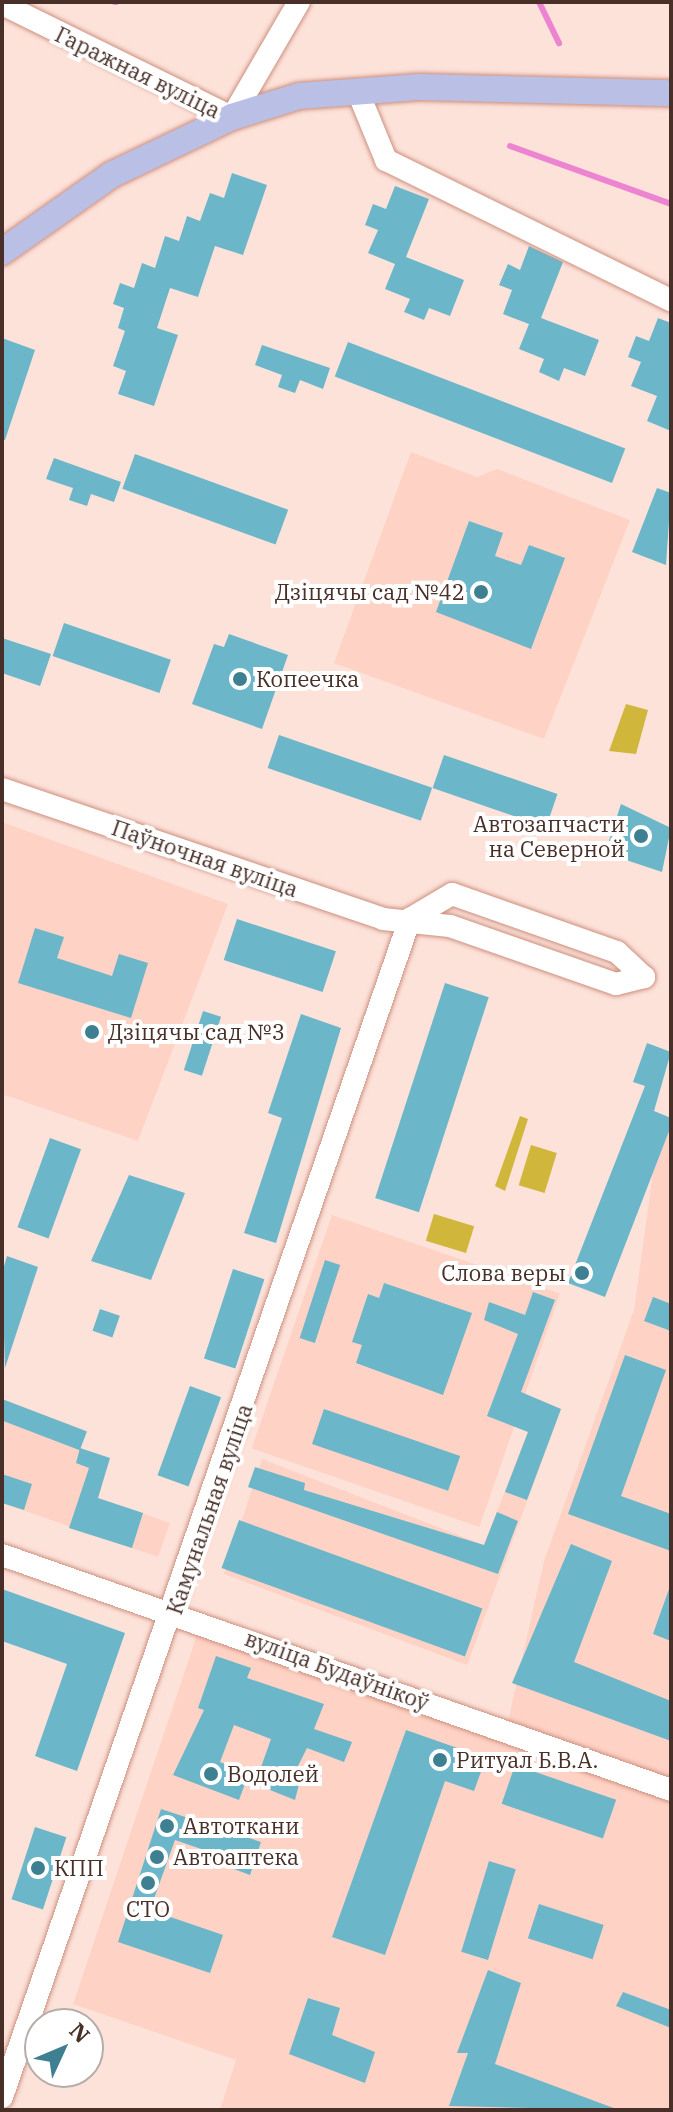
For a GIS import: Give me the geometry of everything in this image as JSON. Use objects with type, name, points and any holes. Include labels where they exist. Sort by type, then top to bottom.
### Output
[{"type":"main road","points":[[2,252],[111,175],[232,117],[299,96],[358,92],[671,93]]},
{"type":"street","points":[[232,117],[299,2]]},
{"type":"street","name":"Гаражная вуліца","points":[[2,4],[232,117]]},
{"type":"street","points":[[358,92],[386,160],[671,300]]},
{"type":"street","name":"Паўночная вуліца","points":[[2,789],[383,919],[410,919],[616,984],[644,977],[617,952],[452,894],[410,919]]},
{"type":"street","name":"Камунальная вуліца","points":[[2,2097],[173,1611],[410,919]]},
{"type":"street","name":"вуліца Будаўнікоў","points":[[2,1555],[173,1611],[671,1790]]},
{"type":"shaded area","name":"Дзіцячы сад №42","points":[[411,452],[477,477],[497,469],[630,520],[544,739],[334,663]]},
{"type":"shaded area","points":[[626,704],[648,710],[636,754],[609,751]]},
{"type":"shaded area","name":"Дзіцячы сад №3","points":[[2,822],[228,904],[138,1141],[2,1094]]},
{"type":"shaded area","points":[[520,1116],[528,1119],[505,1191],[495,1186]]},
{"type":"shaded area","points":[[671,1117],[671,1783],[507,1726],[544,1561],[634,1310],[653,1173]]},
{"type":"shaded area","points":[[531,1145],[557,1153],[545,1193],[519,1185]]},
{"type":"shaded area","points":[[434,1214],[474,1226],[466,1253],[426,1241]]},
{"type":"shaded area","points":[[332,1215],[560,1293],[479,1527],[252,1449]]},
{"type":"shaded area","points":[[2,1399],[87,1431],[80,1448],[110,1458],[98,1498],[170,1523],[158,1557],[2,1503]]},
{"type":"shaded area","points":[[540,1400],[561,1409],[467,1665],[224,1574],[262,1459],[484,1545]]},
{"type":"shaded area","points":[[198,1632],[671,1798],[671,2110],[220,2110],[236,2060],[104,2015],[104,2008],[85,2008],[73,2004]]},
{"type":"building","points":[[232,173],[267,185],[243,255],[215,246],[198,297],[170,288],[157,328],[178,335],[154,406],[118,394],[126,371],[113,366],[125,331],[118,328],[124,308],[113,304],[120,283],[134,288],[142,263],[155,268],[165,236],[179,241],[187,216],[200,221],[210,193],[224,198]]},
{"type":"building","points":[[395,186],[429,199],[406,257],[464,280],[450,316],[429,308],[424,320],[404,312],[410,299],[385,289],[395,264],[368,253],[378,230],[365,225],[373,204],[386,209]]},
{"type":"building","points":[[529,246],[563,262],[541,318],[599,340],[585,376],[564,368],[559,381],[539,372],[544,359],[519,349],[529,324],[503,314],[512,290],[499,285],[508,264],[520,270]]},
{"type":"building","points":[[658,318],[671,323],[671,431],[647,421],[657,396],[631,386],[641,362],[628,357],[636,336],[649,341]]},
{"type":"building","points":[[2,338],[35,350],[5,440],[2,440]]},
{"type":"building","points":[[348,342],[625,448],[612,483],[335,377]]},
{"type":"building","points":[[262,345],[330,368],[323,389],[300,380],[295,393],[278,387],[282,375],[255,365]]},
{"type":"building","points":[[135,454],[288,510],[276,545],[122,489]]},
{"type":"building","points":[[54,458],[121,482],[114,502],[91,494],[87,506],[69,500],[73,488],[46,479]]},
{"type":"building","points":[[657,488],[671,493],[666,565],[632,552]]},
{"type":"building","points":[[469,521],[503,533],[495,556],[521,565],[529,545],[565,558],[531,649],[436,612]]},
{"type":"building","points":[[64,623],[171,660],[159,693],[53,656]]},
{"type":"building","name":"Копеечка","points":[[229,634],[288,655],[262,729],[192,704],[214,644],[224,647]]},
{"type":"building","points":[[2,638],[51,654],[40,686],[2,673]]},
{"type":"building","points":[[279,735],[432,788],[421,821],[268,768]]},
{"type":"building","points":[[444,755],[557,794],[546,827],[433,788]]},
{"type":"building","name":"Автозапчасти на Северной","points":[[621,804],[671,828],[662,872],[605,853]]},
{"type":"building","points":[[237,919],[336,951],[323,992],[224,960]]},
{"type":"building","points":[[35,928],[64,937],[57,958],[112,976],[119,954],[148,963],[131,1018],[18,983]]},
{"type":"building","points":[[445,983],[489,997],[419,1212],[375,1198]]},
{"type":"building","points":[[203,1011],[221,1017],[202,1076],[184,1070]]},
{"type":"building","points":[[301,1014],[341,1028],[276,1243],[244,1233],[282,1118],[268,1113]]},
{"type":"building","points":[[647,1043],[671,1052],[654,1111],[671,1118],[671,1126],[605,1297],[568,1283],[645,1086],[633,1082]]},
{"type":"building","points":[[50,1138],[81,1149],[49,1239],[18,1227]]},
{"type":"building","points":[[129,1175],[185,1193],[151,1280],[91,1261]]},
{"type":"building","points":[[7,1256],[38,1267],[5,1368],[2,1273]]},
{"type":"building","points":[[325,1260],[340,1265],[315,1343],[300,1338]]},
{"type":"building","points":[[233,1269],[264,1279],[235,1369],[204,1358]]},
{"type":"building","points":[[384,1283],[472,1313],[443,1395],[356,1363],[362,1345],[352,1342],[368,1294],[379,1298]]},
{"type":"building","points":[[533,1292],[555,1300],[521,1392],[561,1409],[527,1500],[505,1492],[528,1432],[487,1416],[518,1334],[484,1320],[489,1302],[525,1315]]},
{"type":"building","points":[[653,1297],[671,1304],[671,1331],[644,1321]]},
{"type":"building","points":[[100,1309],[120,1316],[112,1338],[93,1331]]},
{"type":"building","points":[[625,1355],[666,1370],[621,1496],[671,1514],[671,1551],[568,1514]]},
{"type":"building","points":[[190,1386],[221,1397],[189,1487],[158,1475]]},
{"type":"building","points":[[2,1399],[87,1432],[80,1450],[2,1420]]},
{"type":"building","points":[[324,1409],[460,1456],[448,1491],[312,1444]]},
{"type":"building","points":[[80,1448],[110,1458],[98,1498],[143,1513],[132,1548],[69,1528],[89,1468],[76,1463]]},
{"type":"building","points":[[255,1467],[305,1483],[304,1490],[484,1545],[497,1512],[518,1521],[498,1574],[248,1487]]},
{"type":"building","points":[[2,1474],[32,1484],[24,1510],[2,1503]]},
{"type":"building","points":[[239,1520],[482,1609],[465,1657],[222,1568]]},
{"type":"building","points":[[571,1544],[612,1561],[574,1662],[671,1701],[671,1741],[512,1683]]},
{"type":"building","points":[[2,1589],[125,1633],[77,1771],[35,1756],[67,1664],[2,1641]]},
{"type":"building","points":[[671,1590],[671,1641],[653,1634]]},
{"type":"building","points":[[216,1656],[251,1668],[247,1678],[324,1704],[314,1729],[352,1742],[344,1762],[307,1748],[293,1776],[300,1780],[295,1800],[255,1784],[271,1739],[234,1725],[220,1762],[249,1773],[239,1800],[173,1775],[204,1710],[198,1708]]},
{"type":"building","points":[[406,1730],[486,1758],[474,1791],[445,1781],[385,1955],[332,1937]]},
{"type":"building","points":[[515,1765],[616,1800],[603,1839],[502,1804]]},
{"type":"building","points":[[161,1809],[261,1842],[250,1875],[234,1869],[236,1861],[175,1840],[150,1910],[223,1935],[210,1973],[118,1942]]},
{"type":"building","name":"КПП","points":[[35,1827],[66,1837],[43,1909],[12,1899]]},
{"type":"building","points":[[489,1861],[516,1869],[488,1960],[461,1952]]},
{"type":"building","points":[[539,1904],[604,1925],[593,1959],[528,1938]]},
{"type":"building","points":[[488,1970],[521,1983],[495,2064],[619,2110],[449,2106],[468,2053],[457,2053]]},
{"type":"building","points":[[623,1992],[671,2010],[671,2028],[616,2006]]},
{"type":"building","points":[[308,1998],[340,2008],[332,2035],[375,2052],[365,2083],[289,2054]]},
{"type":"waterway","points":[[539,2],[559,43]]},
{"type":"waterway","points":[[510,146],[671,204]]},
{"type":"place","name":"Дзіцячы сад №42","points":[[481,592]]},
{"type":"place","name":"Копеечка","points":[[240,679]]},
{"type":"place","name":"Автозапчасти на Северной","points":[[641,836]]},
{"type":"place","name":"Дзіцячы сад №3","points":[[92,1032]]},
{"type":"place","name":"Слова веры","points":[[582,1273]]},
{"type":"place","name":"Ритуал Б.В.А.","points":[[440,1760]]},
{"type":"place","name":"Водолей","points":[[211,1774]]},
{"type":"place","name":"Автоткани","points":[[167,1826]]},
{"type":"place","name":"Автоаптека","points":[[157,1857]]},
{"type":"place","name":"КПП","points":[[38,1868]]},
{"type":"place","name":"СТО","points":[[148,1883]]}]
